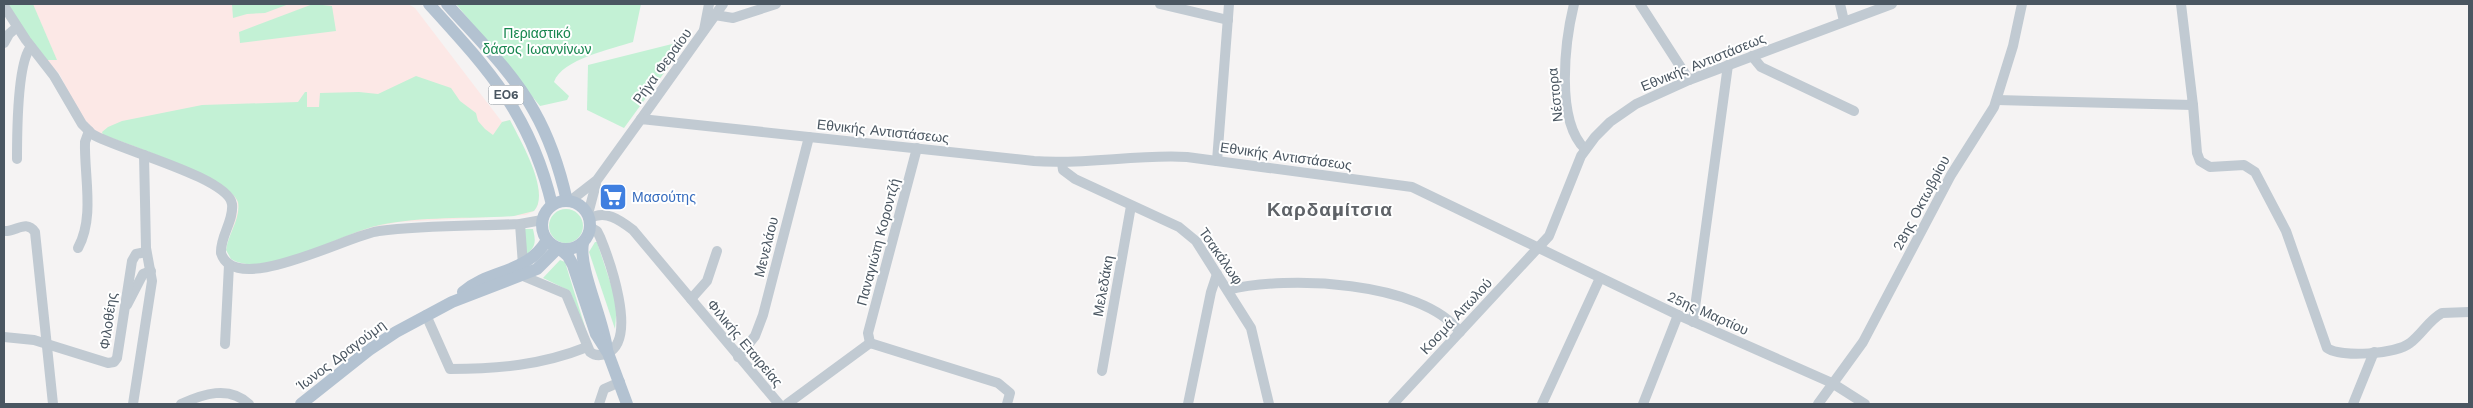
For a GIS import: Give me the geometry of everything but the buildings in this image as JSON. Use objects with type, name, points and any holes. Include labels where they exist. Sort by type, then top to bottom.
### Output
[{"type":"main road","name":"ΕΟ6","points":[[428,4],[492,76],[520,118],[540,162],[552,205]]},
{"type":"main road","name":"ΕΟ6","points":[[446,4],[506,71],[534,111],[554,157],[568,201]]},
{"type":"main road","points":[[608,353],[605,332],[583,261],[583,242],[589,220],[580,206],[568,201],[552,205],[542,220],[542,231],[547,240],[568,256],[573,266],[596,334],[608,353],[627,404]]},
{"type":"main road","points":[[523,270],[547,240]]},
{"type":"main road","points":[[523,270],[539,268],[559,249],[572,249],[583,242]]},
{"type":"main road","name":"Ίωνος Δραγούμη","points":[[301,404],[377,344],[426,315],[523,270]]},
{"type":"street","points":[[702,34],[709,4]]},
{"type":"street","name":"Ρήγα Φεραίου","points":[[641,119],[723,4]]},
{"type":"street","points":[[715,15],[732,18],[776,4]]},
{"type":"street","points":[[1160,4],[1228,20]]},
{"type":"street","points":[[1217,160],[1229,4]]},
{"type":"street","name":"Νέστορα","points":[[1574,4],[1564,76],[1574,135],[1585,149]]},
{"type":"street","points":[[1640,4],[1688,80]]},
{"type":"street","points":[[1840,4],[1844,22]]},
{"type":"street","name":"Εθνικής Αντιστάσεως","points":[[641,119],[1062,163],[1154,156],[1217,160],[1412,187],[1495,228],[1539,247],[1554,227],[1571,177],[1585,149],[1599,132],[1622,113],[1688,80],[1892,4]]},
{"type":"street","name":"28ης Οκτωβρίου","points":[[1818,404],[1863,342],[1951,175],[1997,100],[2013,46],[2022,4]]},
{"type":"street","points":[[2181,4],[2197,154],[2200,161],[2210,167],[2244,165],[2255,172],[2286,231],[2324,346],[2337,353],[2396,350],[2407,345],[2442,313],[2469,312]]},
{"type":"street","points":[[4,6],[30,47],[54,76],[77,117],[89,131],[100,139],[200,178],[230,198],[232,212],[220,249],[223,260],[229,265],[238,268],[288,262],[377,231],[520,224],[542,220]]},
{"type":"street","points":[[4,43],[9,34],[17,27]]},
{"type":"street","points":[[17,158],[18,109],[25,57],[30,47]]},
{"type":"street","points":[[1752,56],[1761,67],[1854,111]]},
{"type":"street","points":[[1693,322],[1728,65]]},
{"type":"street","points":[[1997,100],[2193,105]]},
{"type":"street","points":[[568,201],[597,180],[641,119]]},
{"type":"street","points":[[78,248],[83,235],[86,217],[85,142],[89,131]]},
{"type":"street","name":"Μενελάου","points":[[738,358],[755,336],[763,315],[809,138]]},
{"type":"street","name":"Παναγιώτη Κοροντζή","points":[[870,343],[868,333],[917,148]]},
{"type":"street","points":[[133,404],[152,281],[146,252],[144,155]]},
{"type":"street","name":"Τσακάλωφ","points":[[1062,163],[1063,170],[1074,179],[1188,232],[1196,241],[1228,290],[1253,334],[1270,404]]},
{"type":"street","points":[[520,224],[523,270],[566,294],[586,347],[593,354],[608,353],[617,341],[621,302],[600,236],[589,220],[597,180]]},
{"type":"street","name":"Μελεδάκη","points":[[1102,371],[1131,206]]},
{"type":"street","name":"Φιλικής Εταιρείας","points":[[589,220],[603,215],[624,223],[641,238],[738,358],[779,404]]},
{"type":"street","points":[[4,231],[11,231],[25,225],[32,228],[35,232],[53,404]]},
{"type":"street","name":"25ης Μαρτίου","points":[[1539,247],[1693,322],[1832,383],[1865,404]]},
{"type":"street","name":"Κοσμά Αιτωλού","points":[[1393,404],[1539,247]]},
{"type":"street","name":"Φιλικής Εταιρείας","points":[[691,299],[707,281],[717,251]]},
{"type":"street","name":"Φιλοθέης","points":[[47,344],[108,363],[114,362],[117,358],[132,259],[138,254],[146,252]]},
{"type":"street","points":[[225,344],[229,265]]},
{"type":"street","points":[[124,306],[127,305],[144,272],[151,271]]},
{"type":"street","points":[[1188,404],[1210,292],[1216,274]]},
{"type":"street","points":[[1542,404],[1600,278]]},
{"type":"street","points":[[1228,290],[1241,286],[1311,283],[1357,287],[1402,298],[1432,308],[1446,317],[1460,332]]},
{"type":"street","points":[[426,315],[450,369],[517,367],[559,358],[586,347]]},
{"type":"street","points":[[1643,404],[1678,315]]},
{"type":"street","points":[[4,337],[23,338],[47,344]]},
{"type":"street","points":[[788,404],[870,343],[998,383],[1010,393],[1007,404]]},
{"type":"street","points":[[2353,404],[2374,352]]},
{"type":"street","points":[[599,404],[604,390],[620,382]]},
{"type":"street","points":[[181,404],[205,395],[227,393],[240,397],[249,404]]},
{"type":"shaded area","points":[[5,4],[408,4],[415,8],[502,122],[510,120],[528,157],[539,191],[538,205],[534,211],[526,215],[399,222],[369,228],[340,240],[226,250],[238,209],[237,201],[231,192],[180,164],[96,132],[79,113],[59,73],[42,58]]},
{"type":"green space","points":[[5,4],[33,4],[57,60],[45,60]]},
{"type":"green space","points":[[232,4],[289,4],[265,13],[247,14],[233,18]]},
{"type":"green space","points":[[313,4],[332,6],[336,31],[240,43],[239,32]]},
{"type":"green space","name":"Περιαστικό δάσος Ιωαννίνων","points":[[456,4],[641,4],[633,42],[589,56],[567,67],[554,82],[569,96],[567,100],[540,106]]},
{"type":"green space","points":[[688,40],[624,128],[587,110],[588,65]]},
{"type":"green space","points":[[416,76],[451,88],[460,101],[476,113],[478,121],[493,135],[502,122],[510,120],[537,179],[539,192],[538,202],[534,211],[514,216],[396,222],[365,229],[284,259],[264,264],[246,264],[231,259],[226,250],[238,214],[238,202],[231,193],[218,183],[199,173],[103,135],[102,132],[122,121],[202,105],[298,102],[305,92],[307,92],[307,107],[319,107],[320,93],[359,92],[378,94]]},
{"type":"green space","points":[[566,209],[573,210],[578,214],[582,219],[582,233],[578,238],[573,242],[566,243],[559,242],[554,238],[550,233],[549,226],[550,219],[554,214],[559,210]]},
{"type":"green space","points":[[525,229],[533,229],[535,241],[531,250],[525,256]]},
{"type":"green space","points":[[595,242],[597,242],[617,303],[615,329],[589,252]]},
{"type":"green space","points":[[560,260],[565,262],[589,340],[570,291],[543,278]]},
{"type":"place","name":"Μασούτης","points":[[613,197]]},
{"type":"district","name":"Καρδαμίτσια","points":[[1330,209]]}]
